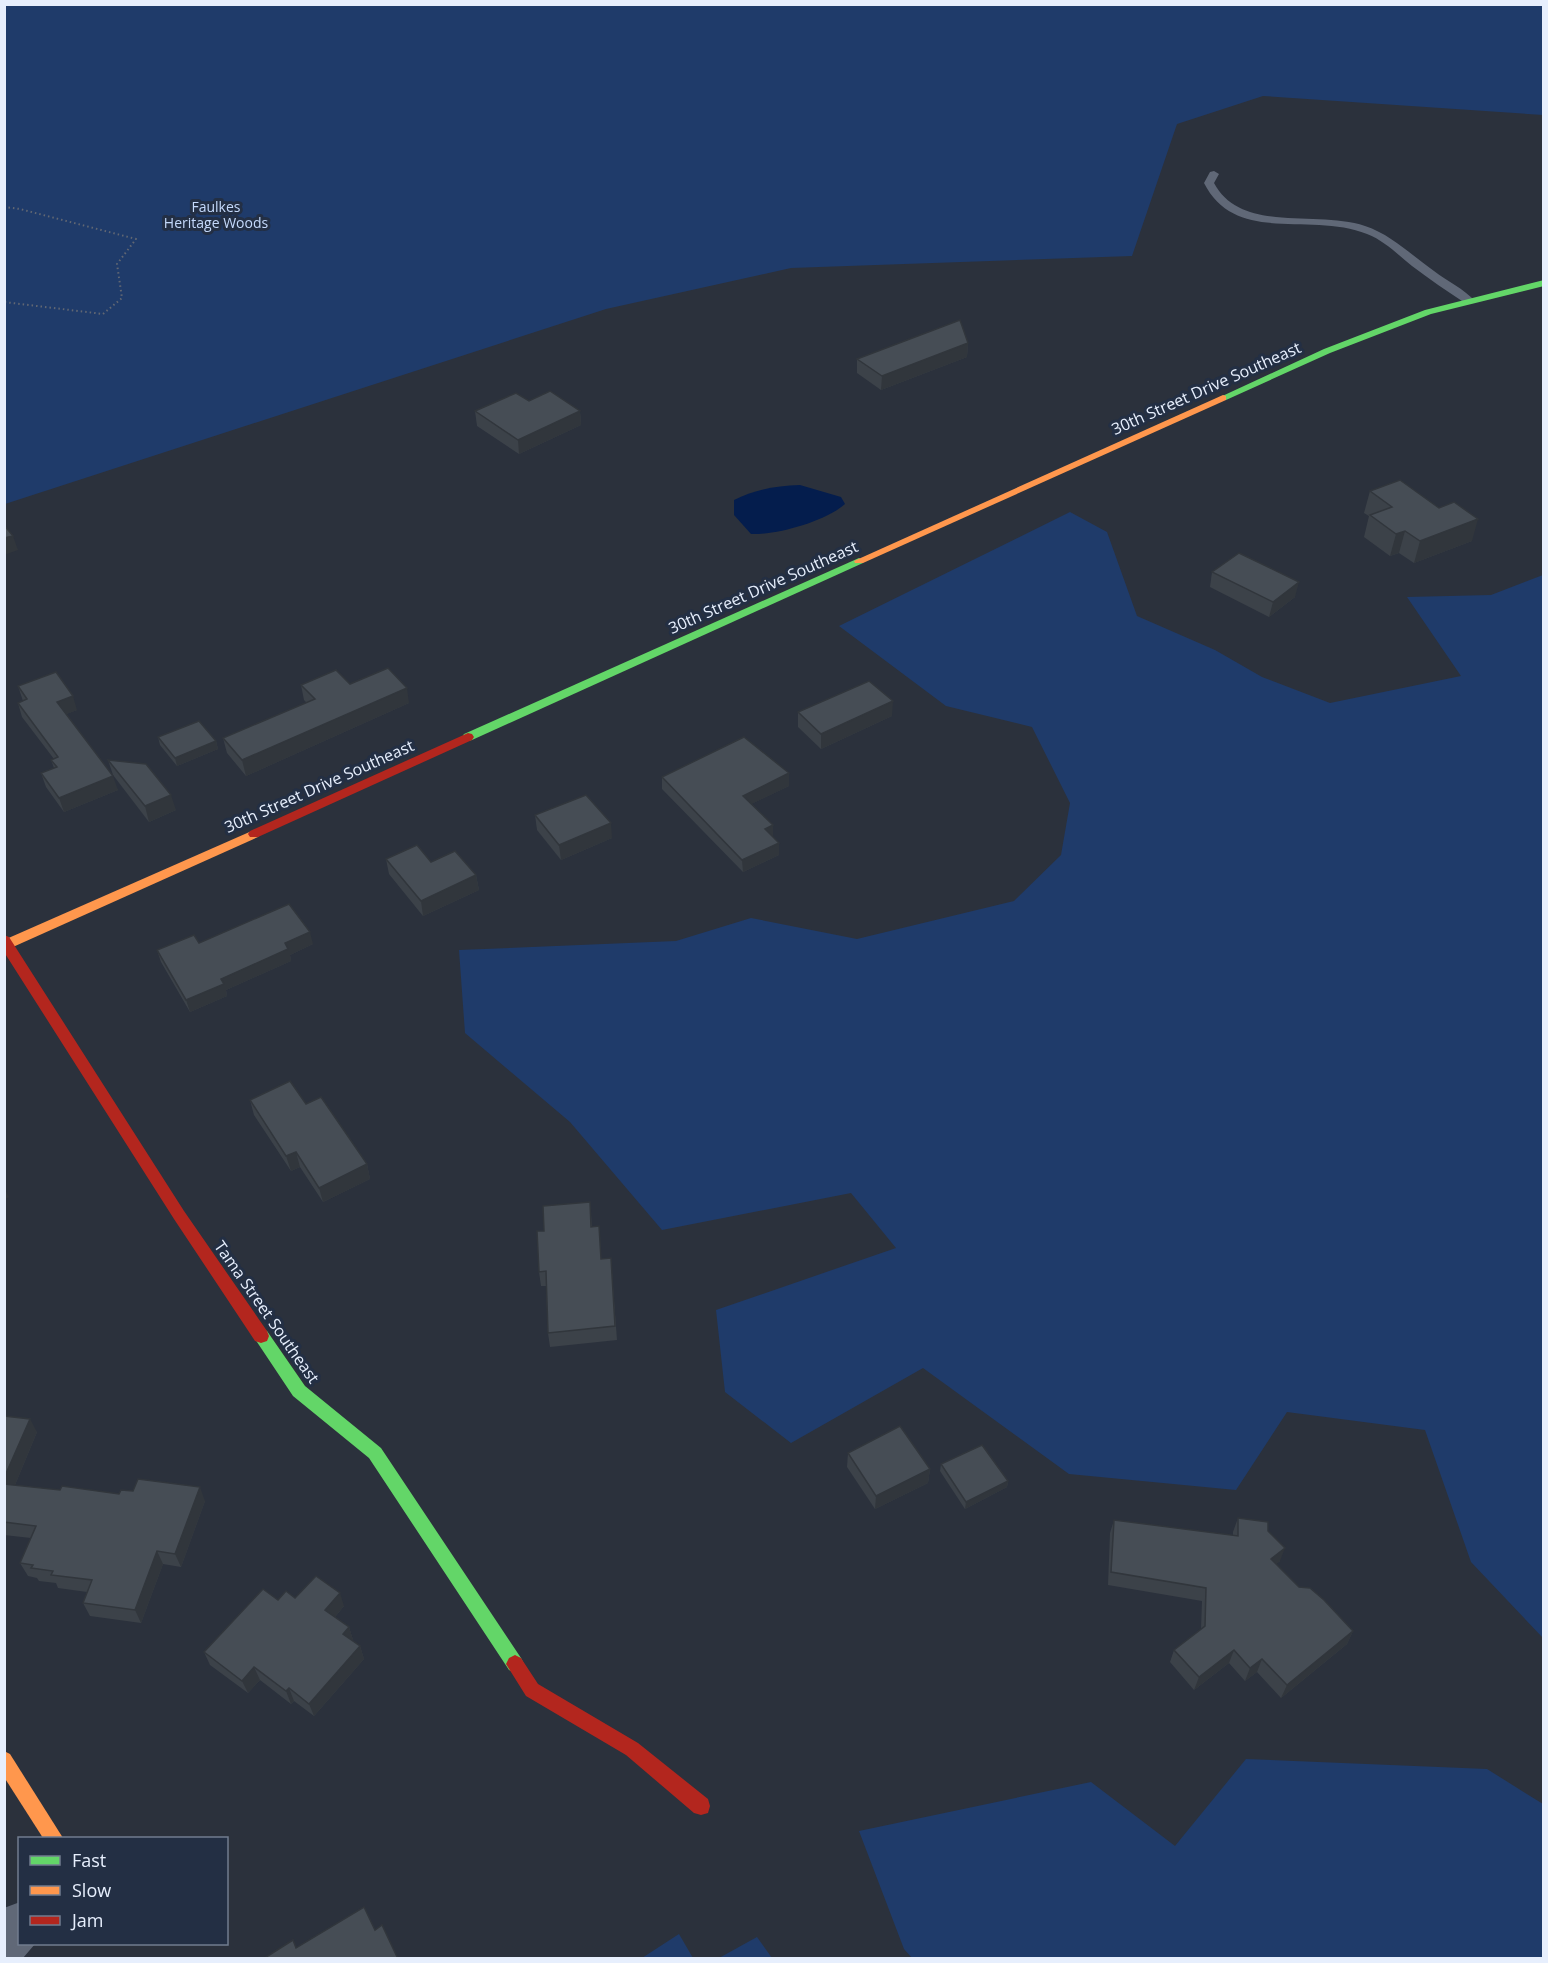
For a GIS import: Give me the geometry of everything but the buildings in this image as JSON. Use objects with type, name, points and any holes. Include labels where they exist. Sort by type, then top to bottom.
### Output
[{"type":"main road","name":"30th Street Drive Southeast","points":[[5,944],[1327,351],[1428,312],[1544,284]]},
{"type":"main road","name":"Tama Street Southeast","points":[[5,944],[179,1215],[299,1391],[375,1453],[532,1690],[632,1749],[701,1806]]},
{"type":"main road","points":[[4,1760],[53,1837]]},
{"type":"street","points":[[4,1944],[18,1927]]},
{"type":"lane","points":[[1214,174],[1209,183],[1213,194],[1222,205],[1261,219],[1340,223],[1376,233],[1396,245],[1407,256],[1469,301]]},
{"type":"path","points":[[4,207],[20,209],[136,239],[117,264],[122,298],[103,315],[4,302]]},
{"type":"green space","name":"Faulkes Heritage Woods","points":[[4,5],[1543,5],[1543,115],[1263,96],[1177,124],[1132,256],[791,268],[606,309],[5,504]]},
{"type":"green space","points":[[1070,512],[1107,532],[1137,616],[1215,650],[1262,677],[1330,703],[1461,676],[1407,597],[1491,595],[1543,575],[1543,1638],[1471,1562],[1425,1430],[1287,1412],[1236,1490],[1069,1474],[923,1368],[791,1443],[725,1392],[716,1310],[896,1248],[851,1193],[662,1230],[570,1122],[465,1033],[459,950],[676,941],[751,918],[857,939],[1014,901],[1061,855],[1070,803],[1032,727],[946,706],[839,626]]},
{"type":"green space","points":[[1246,1759],[1487,1769],[1543,1804],[1543,1958],[912,1958],[904,1949],[859,1831],[1091,1782],[1175,1846]]},
{"type":"green space","points":[[679,1934],[693,1958],[642,1958]]},
{"type":"green space","points":[[757,1937],[772,1958],[719,1958]]},
{"type":"shaded area","points":[[800,485],[841,497],[845,504],[826,516],[801,526],[762,534],[751,534],[734,515],[734,500],[742,496],[766,489]]},
{"type":"traffic: fast","points":[[1223,398],[1327,351],[1428,312],[1544,283]]},
{"type":"traffic: fast","points":[[468,737],[859,561]]},
{"type":"traffic: fast","points":[[261,1336],[299,1391],[375,1453],[515,1664]]},
{"type":"traffic: slow","points":[[859,561],[1223,398]]},
{"type":"traffic: slow","points":[[4,946],[254,834]]},
{"type":"traffic: slow","points":[[4,1760],[53,1837]]},
{"type":"traffic: jam","points":[[254,834],[468,737]]},
{"type":"traffic: jam","points":[[4,940],[179,1215],[261,1336]]},
{"type":"traffic: jam","points":[[515,1664],[532,1690],[632,1749],[701,1806]]}]
